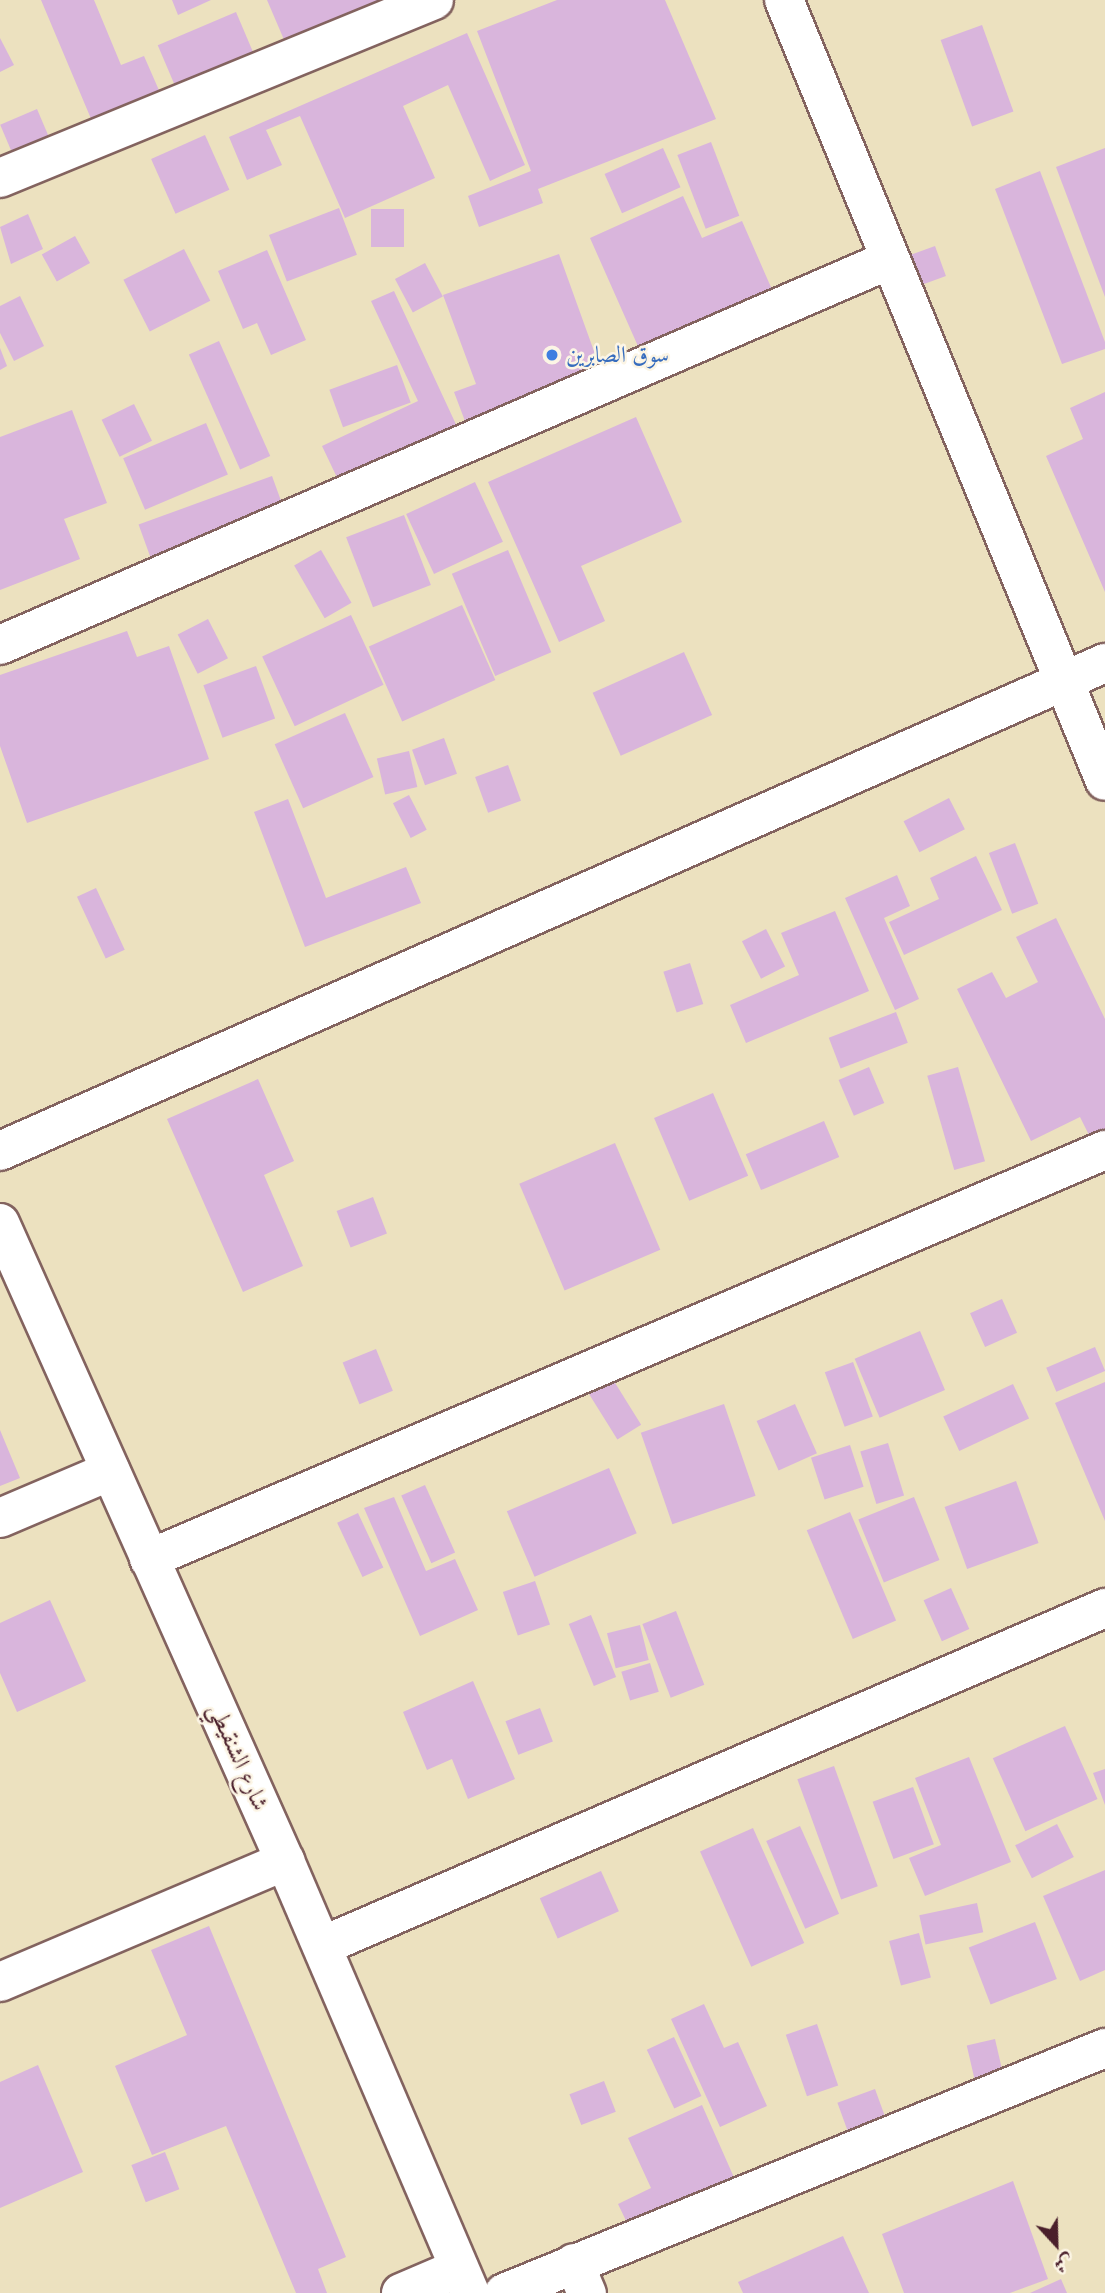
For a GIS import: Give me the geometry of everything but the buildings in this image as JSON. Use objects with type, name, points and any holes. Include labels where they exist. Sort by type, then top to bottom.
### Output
[{"type":"street","points":[[0,178],[434,0]]},
{"type":"street","points":[[784,0],[888,260],[1105,781]]},
{"type":"street","points":[[0,645],[888,260]]},
{"type":"street","points":[[0,1151],[1105,663]]},
{"type":"street","points":[[149,1559],[1105,1150]]},
{"type":"street","name":"شارع الشنقيطي","points":[[0,1223],[285,1861],[464,2280]]},
{"type":"street","points":[[0,1518],[110,1471]]},
{"type":"street","points":[[322,1947],[1105,1608]]},
{"type":"street","points":[[0,1982],[285,1861]]},
{"type":"street","points":[[505,2293],[580,2278],[1105,2048]]},
{"type":"street","points":[[401,2293],[464,2280]]},
{"type":"place","name":"سوق الصابرين","points":[[552,355]]}]
